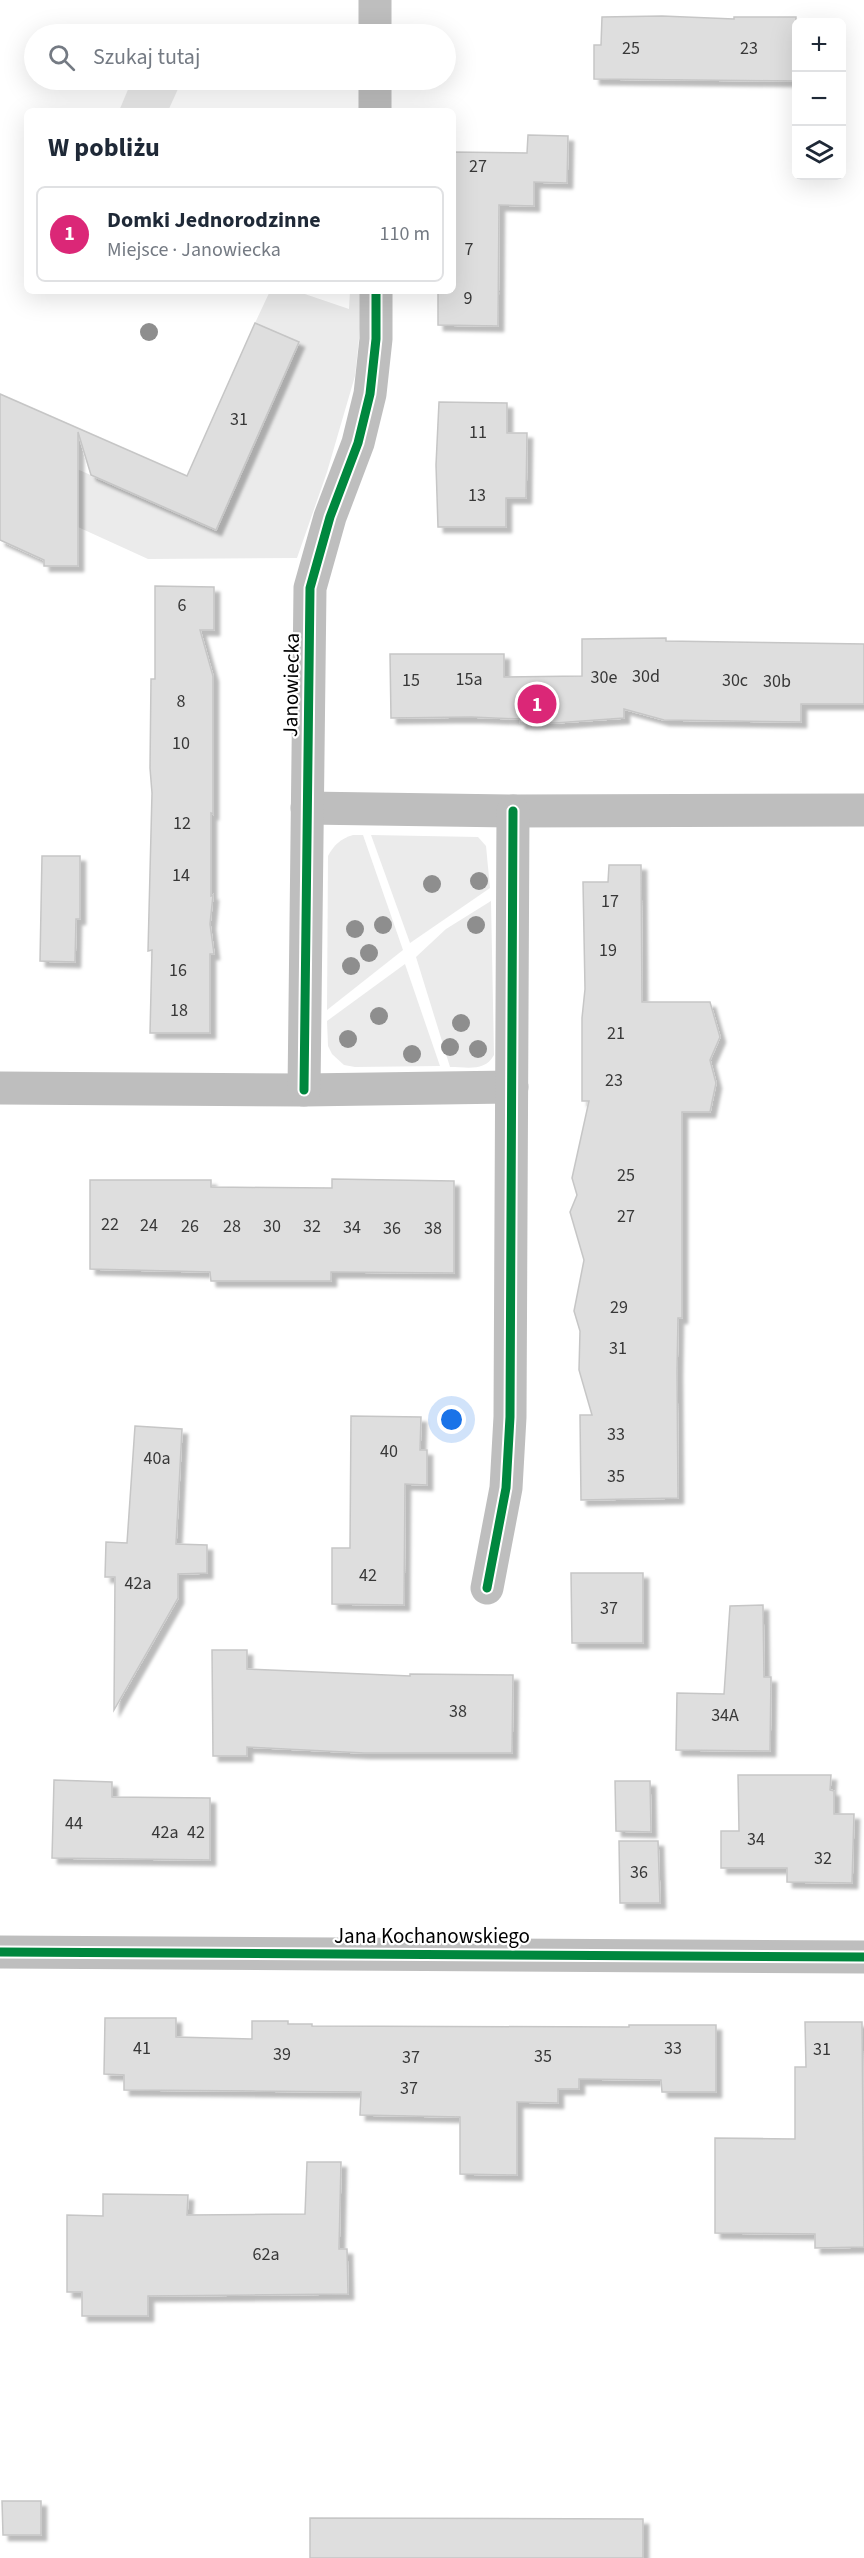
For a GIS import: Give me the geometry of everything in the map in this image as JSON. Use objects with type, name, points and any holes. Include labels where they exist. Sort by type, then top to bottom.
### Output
[{"type":"street","points":[[375,0],[375,24]]},
{"type":"street","points":[[375,90],[375,108]]},
{"type":"street","name":"Janowiecka","points":[[304,1090],[310,588],[330,517],[358,443],[370,394],[376,339],[376,294]]},
{"type":"street","points":[[307,808],[513,811],[864,810]]},
{"type":"street","points":[[487,1588],[506,1488],[510,1417],[513,811]]},
{"type":"street","points":[[0,1088],[304,1090],[512,1088]]},
{"type":"street","name":"Jana Kochanowskiego","points":[[0,1952],[864,1957]]},
{"type":"shaded area","points":[[128,90],[177,90],[169,108],[120,108]]},
{"type":"shaded area","points":[[269,294],[305,294],[349,309],[350,294],[361,294],[355,376],[327,472],[297,558],[148,559],[45,512],[16,442],[215,530],[298,343],[255,323]]},
{"type":"shaded area","points":[[353,835],[363,835],[403,950],[327,1010],[328,856],[338,843]]},
{"type":"shaded area","points":[[371,835],[478,837],[486,846],[490,888],[410,943]]},
{"type":"shaded area","points":[[491,901],[494,1055],[481,1066],[450,1067],[416,957],[446,929]]},
{"type":"shaded area","points":[[405,964],[440,1066],[355,1067],[344,1065],[332,1054],[328,1046],[327,1021]]},
{"type":"building","points":[[662,16],[734,19],[734,17],[796,17],[792,18],[792,81],[594,79],[594,45],[601,45],[602,17]]},
{"type":"building","points":[[528,135],[568,136],[567,183],[534,182],[534,206],[499,205],[498,326],[438,325],[438,294],[456,294],[456,152],[527,153]]},
{"type":"building","points":[[255,323],[299,342],[216,530],[91,475],[78,432],[78,566],[44,566],[44,560],[0,540],[0,394],[187,476]]},
{"type":"building","points":[[439,402],[507,403],[507,433],[527,433],[526,498],[506,498],[506,527],[438,527],[436,465]]},
{"type":"building","points":[[155,586],[214,587],[214,630],[200,630],[213,676],[211,896],[213,895],[210,924],[214,954],[210,954],[210,1033],[150,1033],[152,950],[148,951],[152,793],[150,768],[151,679],[155,679]]},
{"type":"building","points":[[666,638],[666,641],[864,644],[864,704],[801,704],[801,722],[664,720],[624,709],[624,718],[555,723],[520,723],[520,719],[471,717],[391,718],[390,654],[504,654],[504,677],[582,676],[582,639]]},
{"type":"building","points":[[42,856],[80,856],[80,919],[76,919],[75,962],[40,961]]},
{"type":"building","points":[[609,865],[641,865],[642,1002],[710,1002],[720,1037],[710,1060],[716,1083],[710,1112],[682,1112],[682,1318],[678,1318],[677,1371],[678,1498],[581,1500],[580,1415],[592,1415],[579,1370],[580,1331],[574,1311],[584,1260],[570,1212],[577,1195],[572,1178],[589,1101],[582,1101],[582,1018],[585,989],[583,882],[608,882]]},
{"type":"building","points":[[332,1179],[454,1181],[454,1273],[331,1272],[331,1281],[211,1281],[210,1272],[90,1269],[90,1180],[211,1180],[211,1187],[332,1188]]},
{"type":"building","points":[[351,1416],[421,1417],[420,1450],[427,1450],[427,1485],[405,1484],[404,1605],[332,1604],[332,1548],[350,1548]]},
{"type":"building","points":[[135,1426],[182,1429],[176,1544],[207,1545],[207,1573],[178,1574],[178,1598],[114,1710],[115,1577],[105,1577],[106,1542],[127,1543]]},
{"type":"building","points":[[571,1573],[643,1573],[643,1643],[572,1643]]},
{"type":"building","points":[[763,1605],[764,1677],[771,1677],[770,1751],[676,1750],[677,1693],[724,1694],[730,1606]]},
{"type":"building","points":[[212,1650],[247,1650],[247,1669],[410,1676],[410,1674],[513,1675],[512,1753],[364,1753],[247,1747],[247,1756],[213,1756]]},
{"type":"building","points":[[738,1775],[831,1775],[830,1790],[834,1791],[834,1814],[854,1814],[852,1883],[787,1882],[787,1868],[721,1868],[721,1831],[739,1831]]},
{"type":"building","points":[[54,1780],[112,1782],[112,1797],[210,1798],[210,1860],[52,1858]]},
{"type":"building","points":[[615,1781],[650,1781],[651,1832],[616,1831]]},
{"type":"building","points":[[619,1841],[658,1841],[660,1903],[620,1903]]},
{"type":"building","points":[[105,2018],[176,2018],[176,2037],[252,2039],[252,2021],[288,2021],[288,2024],[312,2024],[312,2026],[716,2025],[716,2092],[662,2092],[661,2080],[579,2079],[579,2089],[558,2089],[558,2103],[517,2102],[517,2175],[460,2174],[460,2117],[360,2115],[361,2092],[124,2090],[124,2075],[104,2074]]},
{"type":"building","points":[[805,2022],[862,2022],[864,2247],[815,2248],[815,2234],[715,2233],[715,2138],[795,2139],[795,2067],[806,2067]]},
{"type":"building","points":[[307,2162],[341,2162],[339,2249],[347,2249],[348,2294],[148,2296],[148,2316],[82,2316],[82,2292],[67,2292],[67,2215],[103,2216],[103,2194],[188,2195],[187,2215],[305,2214]]},
{"type":"building","points":[[2,2501],[41,2501],[41,2535],[3,2535]]},
{"type":"building","points":[[310,2518],[643,2519],[643,2558],[310,2558]]},
{"type":"cycle path","points":[[304,1090],[310,588],[330,517],[358,443],[370,394],[376,339],[376,294]]},
{"type":"cycle path","points":[[487,1588],[506,1488],[510,1417],[513,811]]},
{"type":"cycle path","points":[[0,1952],[864,1957]]},
{"type":"place","name":"Domki Jednorodzinne","points":[[537,704]]}]
